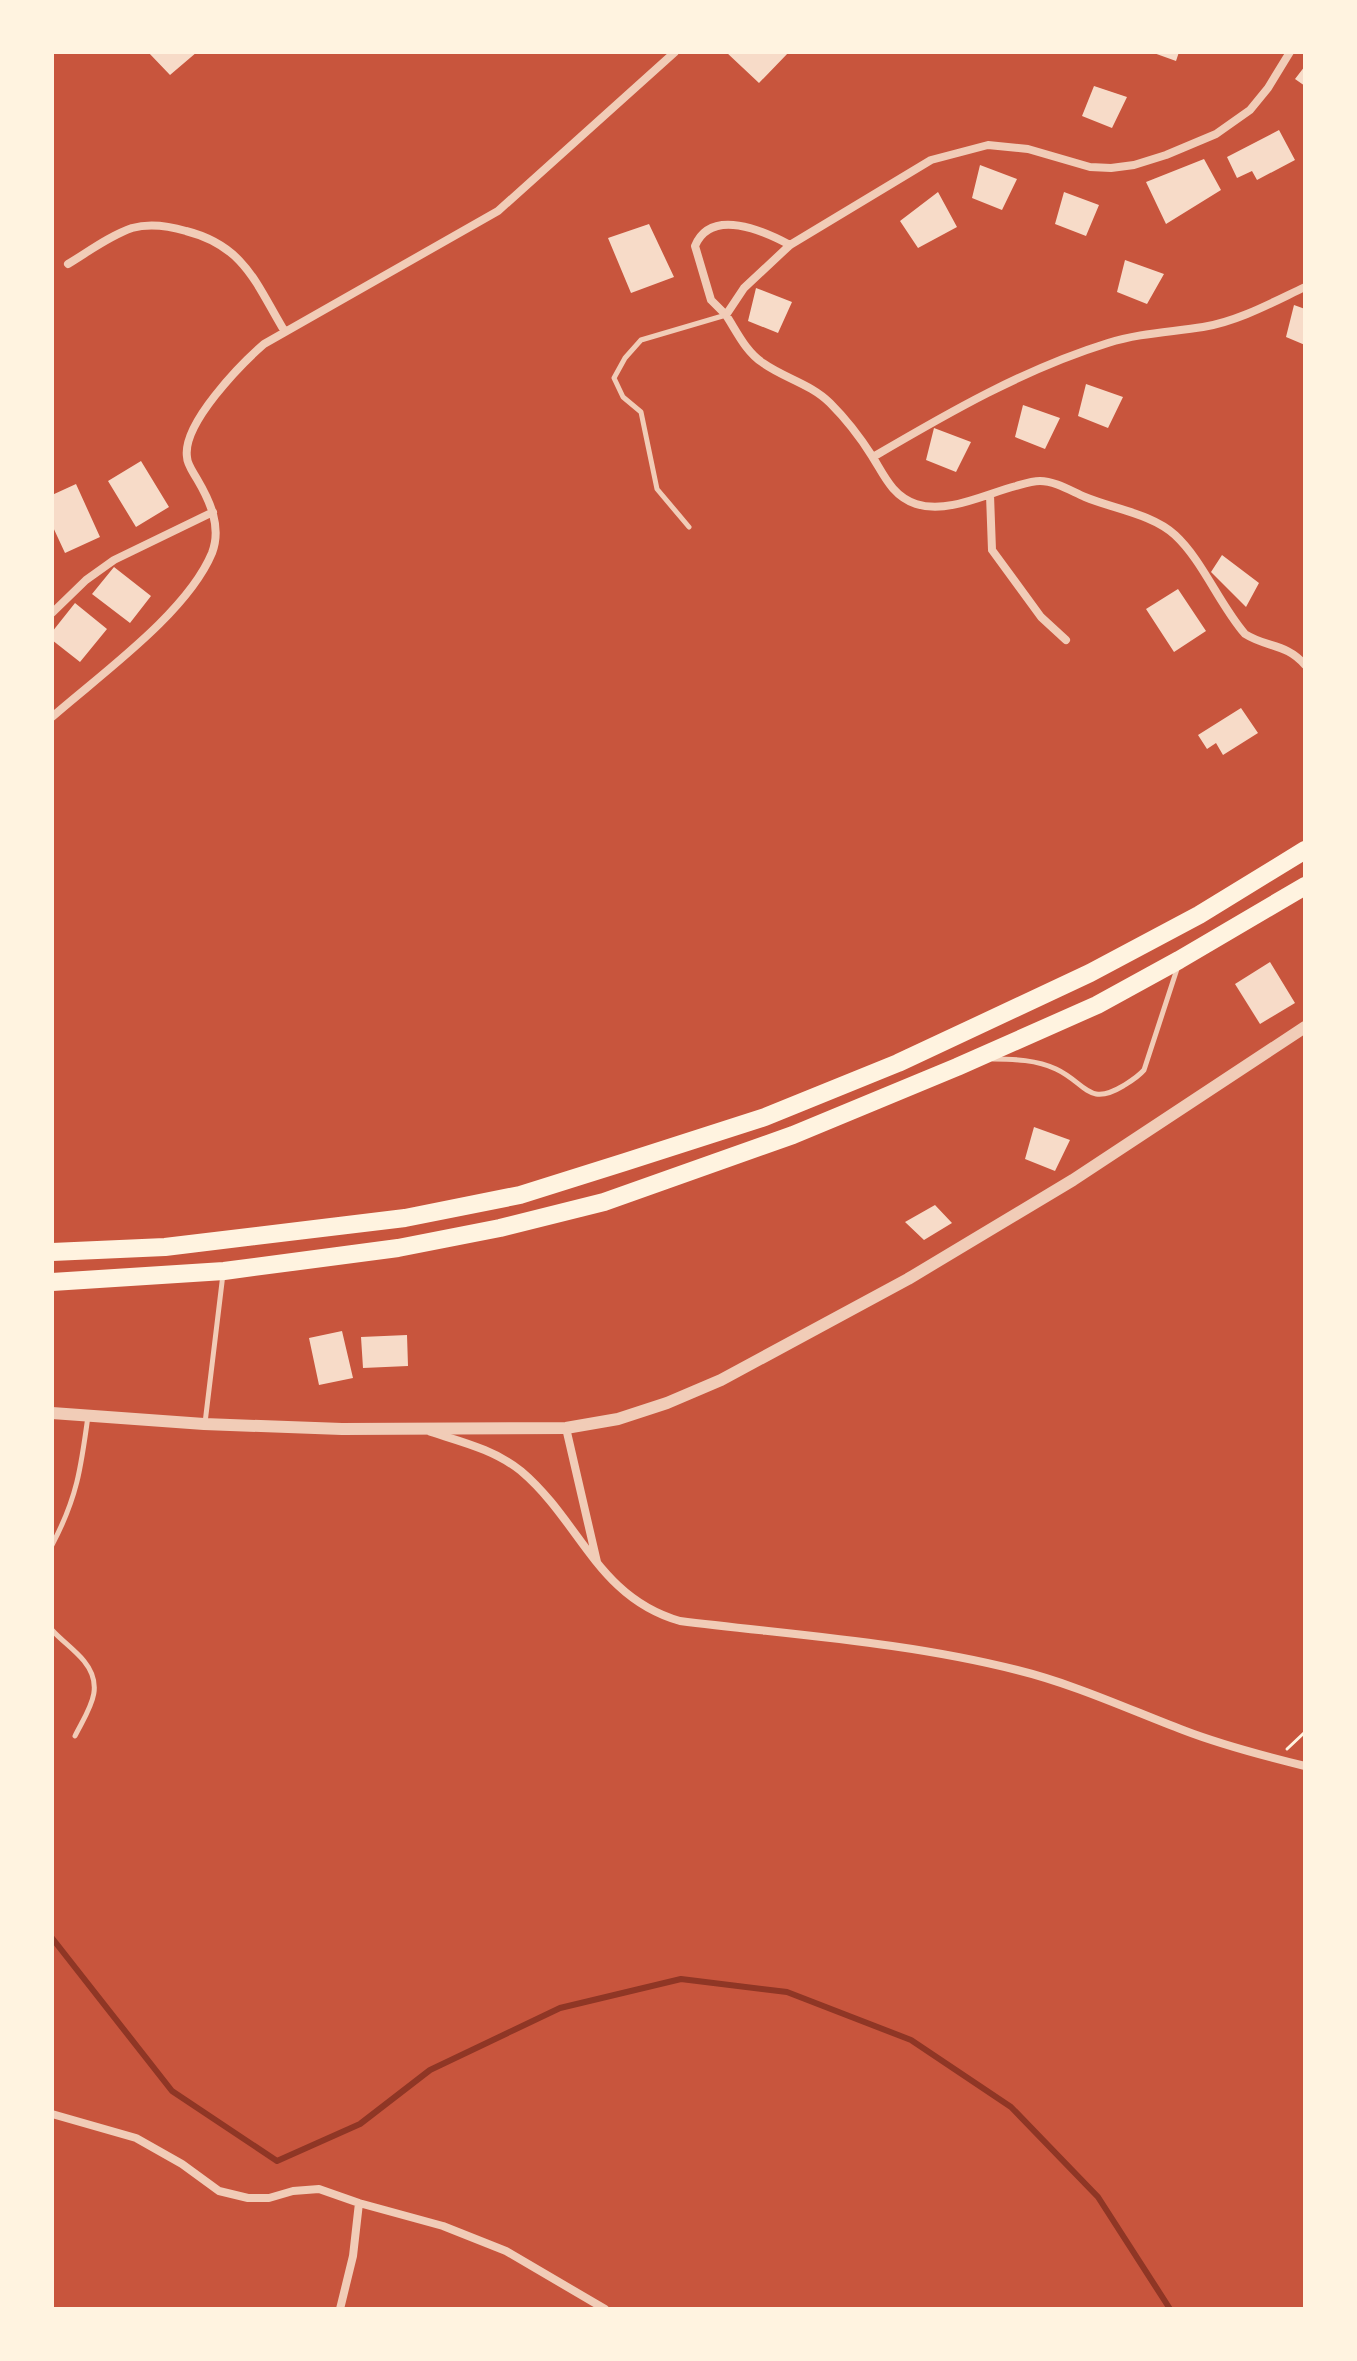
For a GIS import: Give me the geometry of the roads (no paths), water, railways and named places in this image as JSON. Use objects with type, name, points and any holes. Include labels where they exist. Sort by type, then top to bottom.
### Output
[{"type":"highway","points":[[52,1252],[165,1247],[405,1218],[520,1195],[653,1153],[765,1117],[898,1063],[1008,1013],[1199,915],[1305,850]]},
{"type":"highway","points":[[52,1282],[224,1271],[398,1248],[500,1228],[604,1202],[793,1135],[1097,1005],[1305,886]]},
{"type":"street","points":[[52,717],[147,636],[198,580],[213,551],[217,534],[213,512],[186,456],[189,441],[213,399],[242,364],[264,344],[498,211],[675,52]]},
{"type":"street","points":[[726,315],[744,288],[790,245],[931,160],[988,145],[1028,149],[1090,167],[1134,165],[1216,134],[1250,110],[1290,52]]},
{"type":"street","points":[[68,264],[115,236],[146,225],[174,227],[195,233],[216,241],[234,253],[249,271],[285,332]]},
{"type":"street","points":[[790,245],[770,235],[716,225],[705,230],[695,246],[711,300],[726,315],[747,349],[763,363],[802,382],[828,401],[873,457],[898,495],[928,507],[1041,481],[1156,522],[1174,534],[1187,549],[1245,634],[1291,651],[1305,665]]},
{"type":"street","points":[[873,457],[984,395],[1059,361],[1110,342],[1206,327],[1248,313],[1305,287]]},
{"type":"street","points":[[990,495],[992,550],[1041,617],[1066,640]]},
{"type":"street","points":[[52,613],[86,580],[114,560],[213,512]]},
{"type":"street","points":[[52,1413],[204,1424],[342,1429],[566,1428],[618,1419],[698,1391],[908,1279],[1073,1180],[1305,1027]]},
{"type":"street","points":[[420,1428],[485,1449],[518,1469],[547,1495],[611,1581],[634,1600],[666,1617],[788,1635],[913,1648],[1006,1667],[1088,1693],[1186,1731],[1305,1766]]},
{"type":"street","points":[[566,1428],[599,1566]]},
{"type":"street","points":[[52,2114],[136,2138],[182,2164],[219,2191],[248,2198],[269,2198],[293,2191],[319,2189],[443,2226],[506,2251],[605,2309]]},
{"type":"street","points":[[340,2309],[353,2256],[359,2203]]},
{"type":"lane","points":[[689,527],[657,489],[641,412],[623,397],[614,378],[625,358],[641,340],[726,315]]},
{"type":"lane","points":[[957,1067],[993,1059],[1027,1061],[1058,1069],[1091,1092],[1108,1095],[1144,1070],[1179,960]]},
{"type":"lane","points":[[204,1424],[224,1271]]},
{"type":"lane","points":[[52,1545],[67,1516],[80,1476],[88,1415]]},
{"type":"lane","points":[[52,1630],[84,1661],[94,1678],[96,1690],[75,1736]]},
{"type":"waterway","points":[[52,1938],[172,2091],[277,2161],[360,2124],[430,2070],[560,2008],[681,1979],[787,1992],[911,2040],[1011,2107],[1098,2197],[1170,2309]]}]
